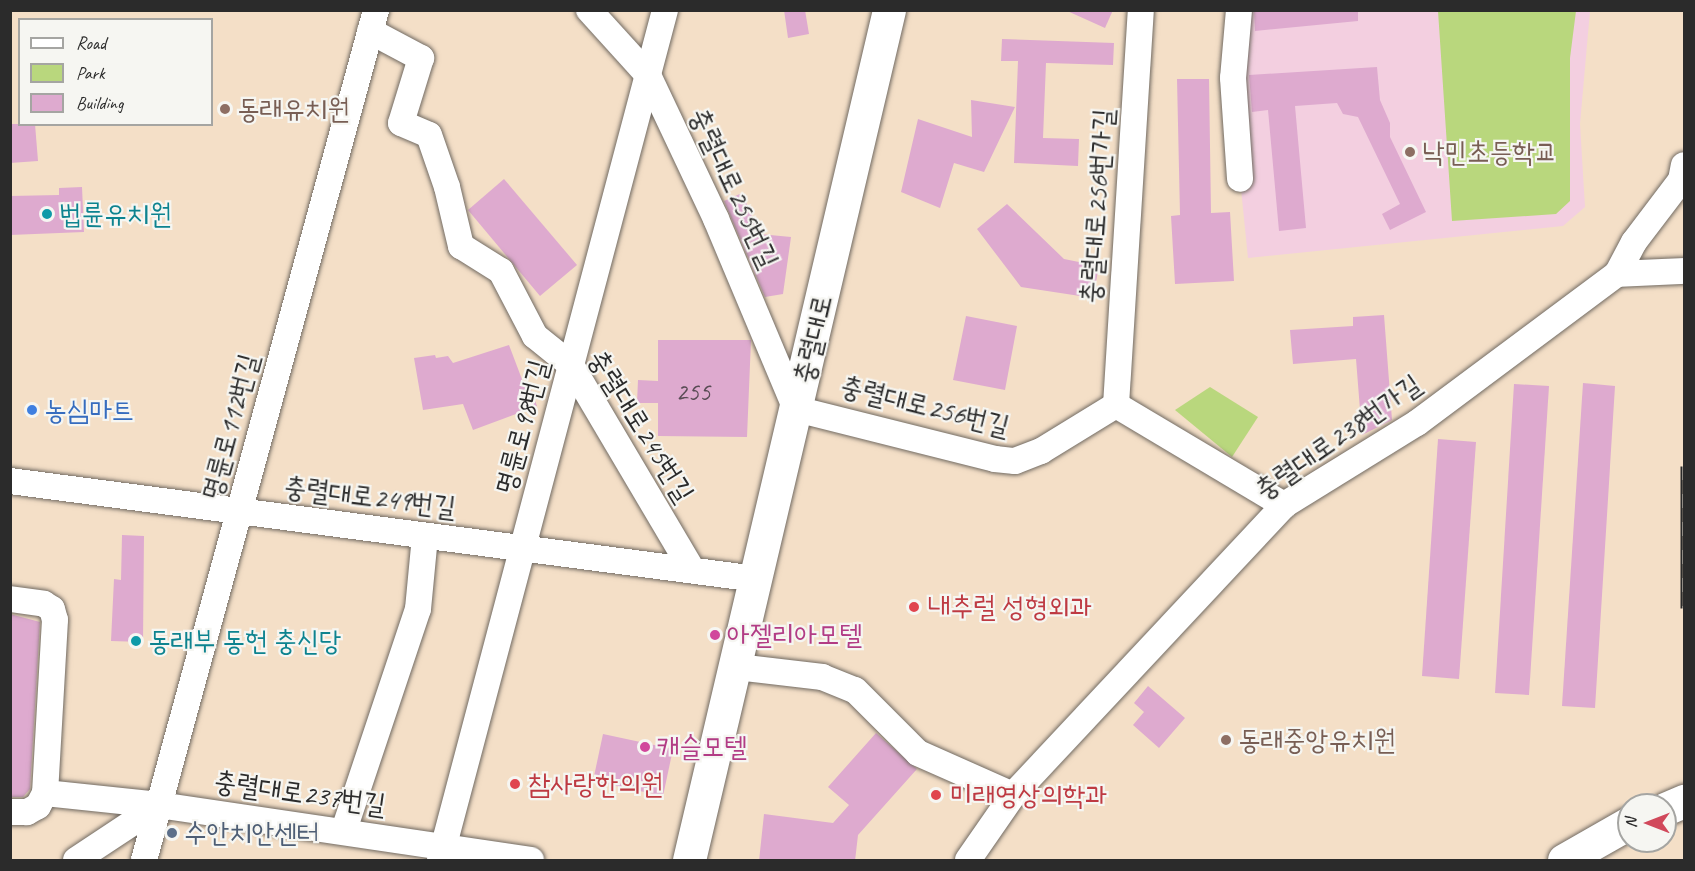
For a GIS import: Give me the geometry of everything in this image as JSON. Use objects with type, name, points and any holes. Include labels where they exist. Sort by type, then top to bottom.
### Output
[{"type":"main road","name":"충렬대로","points":[[689,861],[737,667],[889,10]]},
{"type":"main road","points":[[1564,861],[1617,830]]},
{"type":"street","name":"충렬대로255번길","points":[[589,10],[648,75],[716,219],[796,409]]},
{"type":"street","name":"명륜로98번길","points":[[442,854],[665,10]]},
{"type":"street","name":"충렬대로256번가길","points":[[1116,405],[1141,10]]},
{"type":"street","points":[[1239,10],[1233,78],[1240,179]]},
{"type":"street","name":"충렬대로245번길","points":[[373,21],[421,58],[401,123],[429,135],[461,246],[501,271],[535,336],[571,365],[692,570]]},
{"type":"street","name":"명륜로112번길","points":[[144,861],[373,21]]},
{"type":"street","name":"충렬대로238번가길","points":[[968,861],[1013,795],[1284,505],[1417,423],[1617,274],[1634,242],[1681,180],[1684,165]]},
{"type":"street","points":[[1617,274],[1684,271]]},
{"type":"street","name":"충렬대로256번길","points":[[796,409],[994,459],[1015,460],[1041,451],[1116,405]]},
{"type":"street","points":[[1116,405],[1284,505]]},
{"type":"street","name":"충렬대로249번길","points":[[10,481],[756,579]]},
{"type":"street","points":[[344,830],[418,609],[425,536]]},
{"type":"street","points":[[10,599],[44,604],[52,609],[55,620],[45,793],[38,806],[27,812],[10,812]]},
{"type":"street","points":[[737,667],[794,671],[855,690],[918,753],[1013,795]]},
{"type":"street","name":"충렬대로237번길","points":[[45,793],[159,805],[344,830],[442,854],[531,861]]},
{"type":"street","points":[[76,861],[159,805]]},
{"type":"shaded area","name":"낙민초등학교","points":[[1239,11],[1590,11],[1580,124],[1585,207],[1563,226],[1248,258],[1240,179]]},
{"type":"green space","points":[[1438,11],[1576,11],[1570,58],[1570,201],[1556,214],[1452,221]]},
{"type":"green space","points":[[1210,387],[1258,417],[1232,457],[1175,410]]},
{"type":"building","points":[[784,10],[805,10],[809,34],[788,38]]},
{"type":"building","points":[[1065,10],[1113,10],[1105,28]]},
{"type":"building","points":[[1254,10],[1358,10],[1358,21],[1255,31]]},
{"type":"building","points":[[1002,39],[1114,43],[1113,65],[1046,63],[1043,138],[1079,139],[1078,166],[1014,163],[1018,61],[1001,61]]},
{"type":"building","points":[[1377,67],[1380,100],[1390,123],[1390,137],[1426,212],[1390,230],[1382,214],[1400,204],[1358,117],[1343,114],[1337,103],[1295,106],[1306,228],[1279,231],[1268,110],[1252,112],[1249,75]]},
{"type":"building","points":[[1177,79],[1209,79],[1211,213],[1230,212],[1234,281],[1175,284],[1171,216],[1180,215]]},
{"type":"building","points":[[971,100],[1015,107],[984,172],[954,163],[940,208],[901,192],[918,119],[972,137]]},
{"type":"building","points":[[10,124],[35,126],[38,161],[10,163]]},
{"type":"building","points":[[504,179],[577,265],[540,296],[468,210]]},
{"type":"building","name":"법륜유치원","points":[[82,187],[84,232],[10,235],[10,196],[59,195],[59,188]]},
{"type":"building","points":[[742,193],[760,234],[791,237],[783,294],[765,297],[724,201]]},
{"type":"building","points":[[1007,204],[1064,259],[1099,266],[1093,298],[1021,287],[977,229]]},
{"type":"building","points":[[1384,315],[1392,420],[1362,435],[1356,359],[1293,364],[1290,330],[1353,326],[1353,317]]},
{"type":"building","points":[[966,316],[1017,326],[1005,390],[953,380]]},
{"type":"building","points":[[658,340],[751,340],[747,437],[658,436],[658,403],[637,403],[638,380],[658,381]]},
{"type":"building","points":[[509,345],[523,382],[528,391],[531,390],[537,406],[473,430],[463,404],[423,410],[414,358],[448,356],[453,363]]},
{"type":"building","points":[[1583,383],[1615,386],[1595,708],[1562,706]]},
{"type":"building","points":[[1514,384],[1549,386],[1529,695],[1495,693]]},
{"type":"building","points":[[1438,439],[1476,442],[1459,679],[1422,676]]},
{"type":"building","points":[[122,535],[144,536],[143,642],[111,641],[114,579],[121,580]]},
{"type":"building","points":[[10,614],[40,622],[30,789],[23,797],[10,797]]},
{"type":"building","points":[[1148,686],[1185,718],[1159,748],[1133,725],[1144,712],[1134,703]]},
{"type":"building","points":[[876,733],[917,769],[858,835],[855,861],[759,861],[764,814],[833,823],[849,805],[828,787]]},
{"type":"building","points":[[603,734],[673,749],[663,796],[593,781]]},
{"type":"railway","points":[[1684,466],[1684,608]]},
{"type":"place","name":"동래유치원","points":[[225,109]]},
{"type":"place","name":"낙민초등학교","points":[[1410,152]]},
{"type":"place","name":"법륜유치원","points":[[47,214]]},
{"type":"place","name":"농심마트","points":[[32,410]]},
{"type":"place","name":"내추럴 성형외과","points":[[914,607]]},
{"type":"place","name":"아젤리아모텔","points":[[715,635]]},
{"type":"place","name":"동래부 동헌 충신당","points":[[136,641]]},
{"type":"place","name":"동래중앙유치원","points":[[1226,740]]},
{"type":"place","name":"캐슬모텔","points":[[645,747]]},
{"type":"place","name":"참사랑한의원","points":[[515,784]]},
{"type":"place","name":"미래영상의학과","points":[[936,795]]},
{"type":"place","name":"수안치안센터","points":[[172,833]]}]
